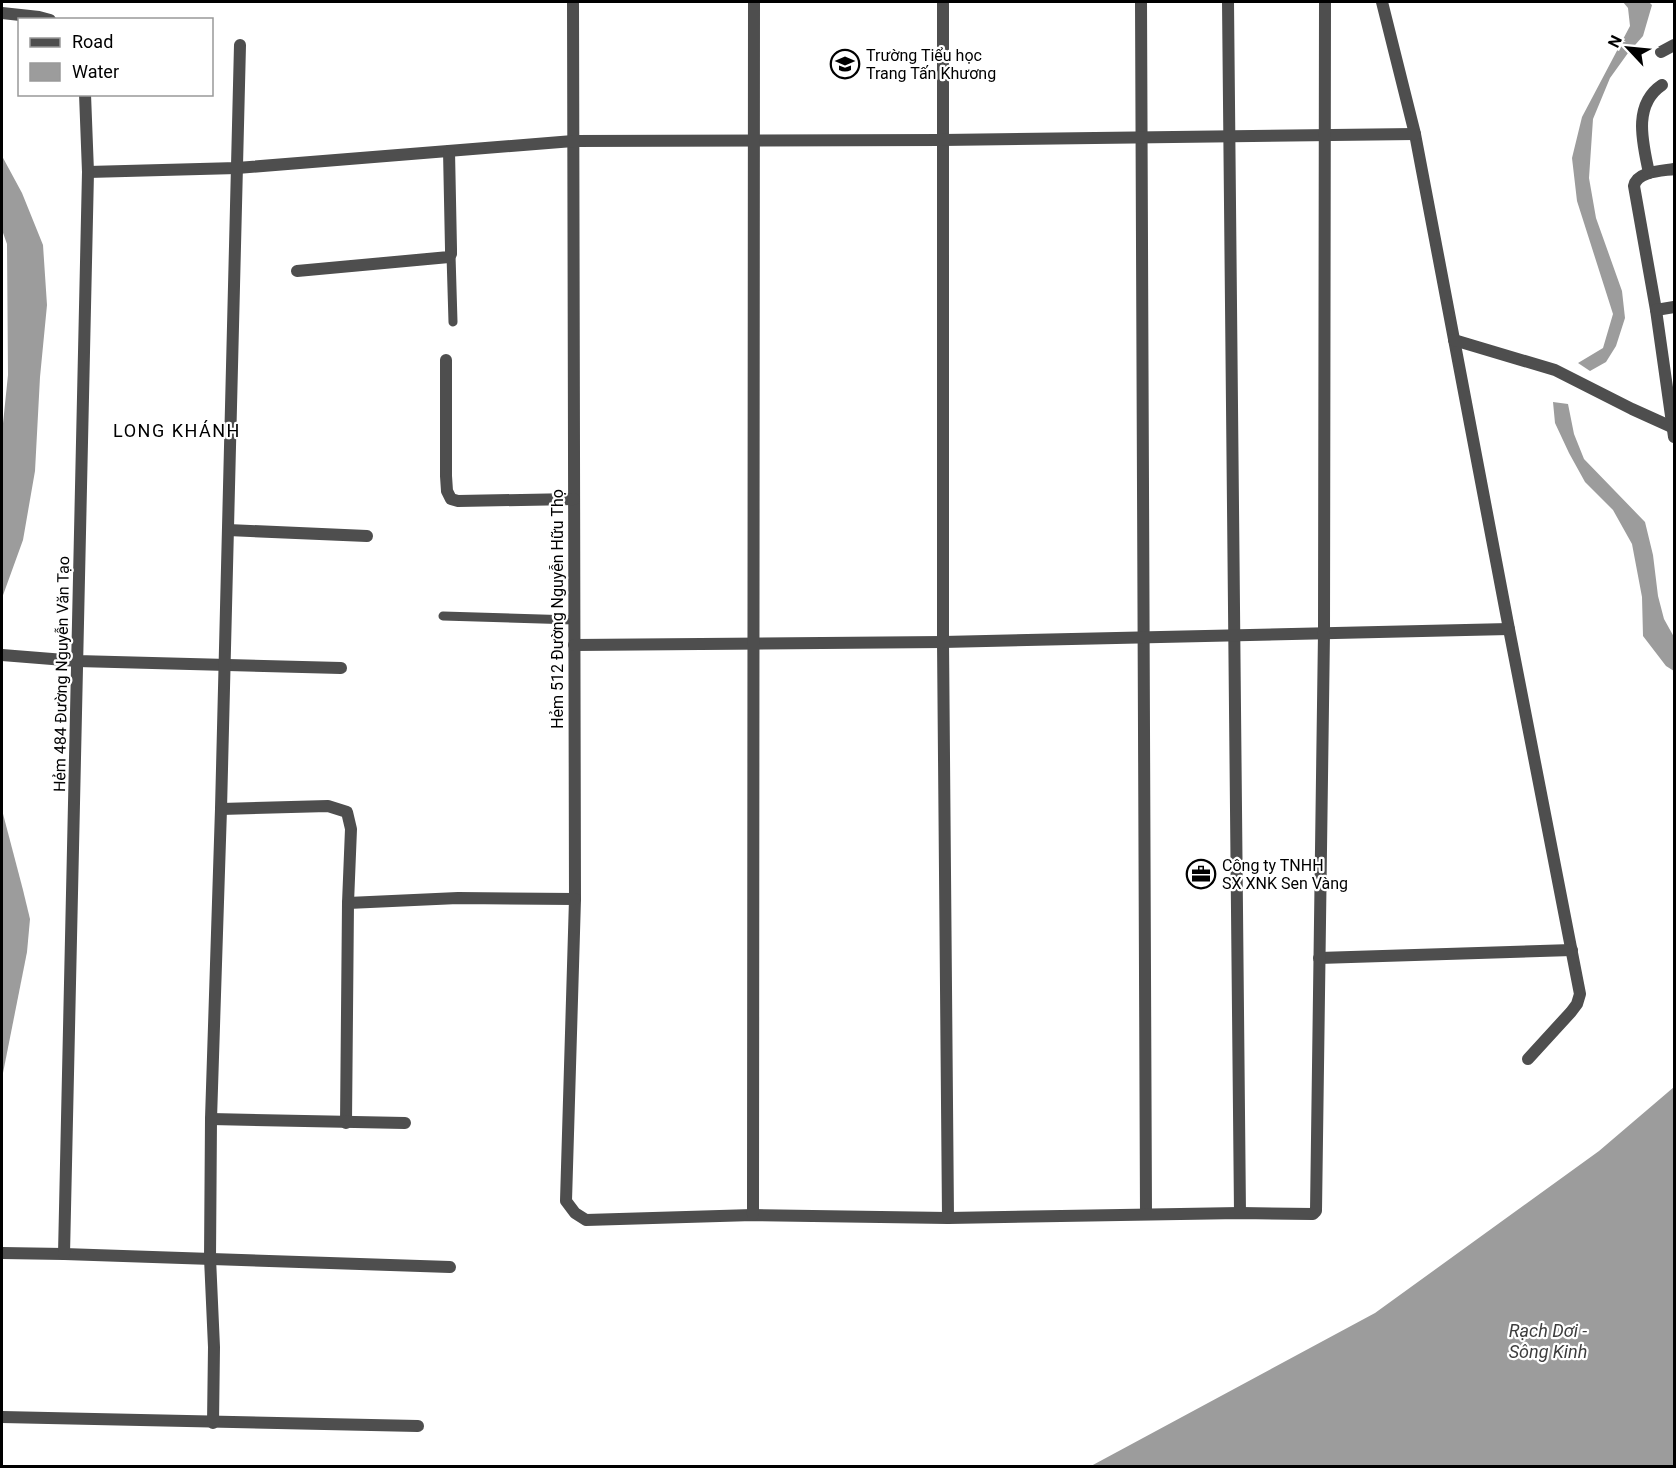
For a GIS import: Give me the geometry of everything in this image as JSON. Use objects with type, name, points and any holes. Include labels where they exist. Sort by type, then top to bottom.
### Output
[{"type":"street","name":"Hẻm 512 Đường Nguyễn Hữu Thọ","points":[[573,2],[575,899],[566,1201],[575,1213],[586,1220],[753,1215]]},
{"type":"street","points":[[754,2],[753,1215],[948,1218],[1313,1214],[1316,1211],[1323,633],[1325,2]]},
{"type":"street","points":[[943,2],[943,642],[948,1218]]},
{"type":"street","points":[[1141,2],[1146,1215]]},
{"type":"street","points":[[1228,2],[1240,1213]]},
{"type":"street","points":[[1382,2],[1415,134],[1580,994],[1577,1004],[1528,1059]]},
{"type":"street","points":[[2,13],[43,18]]},
{"type":"street","points":[[213,1423],[214,1347],[210,1258],[211,1119],[240,45]]},
{"type":"street","points":[[1661,52],[1674,45]]},
{"type":"street","points":[[1649,173],[1642,141],[1642,124],[1646,106],[1654,91],[1662,86]]},
{"type":"street","name":"Hẻm 484 Đường Nguyễn Văn Tạo","points":[[64,1254],[88,172],[85,96]]},
{"type":"street","points":[[88,172],[237,168],[573,141],[942,140],[1415,134]]},
{"type":"street","points":[[297,271],[447,258],[451,255],[449,151]]},
{"type":"street","points":[[1674,169],[1649,173],[1638,177],[1634,182],[1674,433]]},
{"type":"street","points":[[1656,310],[1674,307]]},
{"type":"street","points":[[1454,340],[1556,370],[1674,433]]},
{"type":"street","points":[[446,360],[446,476],[447,491],[451,499],[458,501],[574,499]]},
{"type":"street","points":[[228,530],[368,536]]},
{"type":"street","points":[[574,645],[943,642],[1509,629]]},
{"type":"street","points":[[2,655],[78,662],[341,668]]},
{"type":"street","points":[[221,809],[328,806],[347,812],[351,829],[346,1123]]},
{"type":"street","points":[[348,903],[458,898],[575,899]]},
{"type":"street","points":[[1319,958],[1572,950]]},
{"type":"street","points":[[211,1119],[405,1123]]},
{"type":"street","points":[[2,1253],[450,1267]]},
{"type":"street","points":[[2,1417],[418,1426]]},
{"type":"lane","points":[[451,255],[453,322]]},
{"type":"lane","points":[[443,616],[574,620]]},
{"type":"water","points":[[1623,2],[1649,2],[1652,5],[1643,36],[1610,78],[1593,119],[1589,178],[1596,218],[1622,291],[1625,318],[1616,346],[1606,362],[1590,371],[1578,363],[1603,348],[1613,314],[1577,201],[1572,158],[1582,117],[1630,26],[1628,8]]},
{"type":"water","points":[[2,156],[22,193],[43,245],[47,305],[35,471],[23,540],[2,598],[2,433],[8,375],[7,244],[2,230]]},
{"type":"water","points":[[1553,402],[1568,404],[1574,434],[1584,459],[1645,522],[1653,555],[1658,596],[1664,619],[1674,637],[1674,671],[1666,666],[1643,636],[1642,597],[1632,544],[1613,510],[1585,482],[1555,423]]},
{"type":"water","points":[[2,810],[30,919],[27,952],[2,1078]]},
{"type":"water","name":"Rạch Dơi - Sông Kinh","points":[[1674,1087],[1674,1466],[1091,1466],[1375,1313],[1599,1151]]},
{"type":"place","name":"Trường Tiểu học Trang Tấn Khương","points":[[845,64]]},
{"type":"place","name":"Công ty TNHH SX XNK Sen Vàng","points":[[1201,874]]},
{"type":"district","name":"LONG KHÁNH","points":[[177,431]]}]
